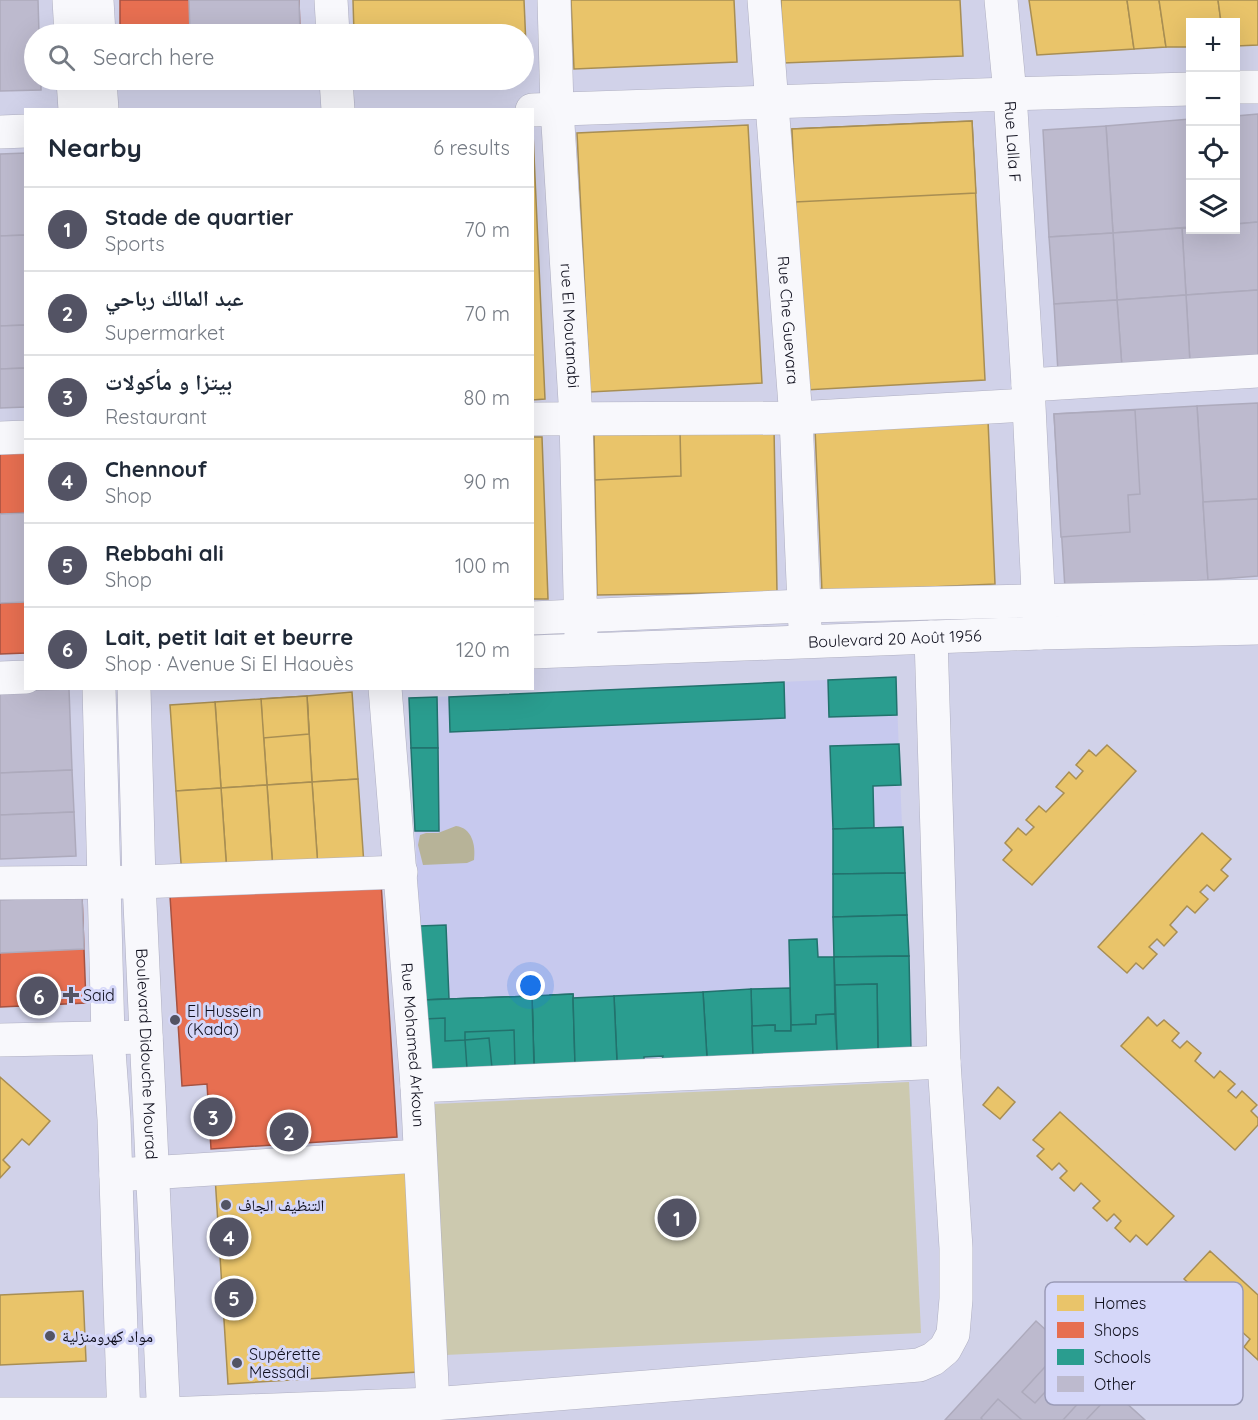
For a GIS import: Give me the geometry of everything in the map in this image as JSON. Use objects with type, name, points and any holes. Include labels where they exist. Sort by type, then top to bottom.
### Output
[{"type":"street","points":[[69,0],[70,24]]},
{"type":"street","points":[[97,0],[98,24]]},
{"type":"street","points":[[331,0],[332,24]]},
{"type":"street","name":"rue El Moutanabi","points":[[554,0],[544,109],[576,418],[581,650]]},
{"type":"street","name":"Rue Che Guevara","points":[[765,0],[796,418],[805,642]]},
{"type":"street","points":[[1001,0],[1010,94],[1186,89]]},
{"type":"street","points":[[1240,87],[1258,87]]},
{"type":"street","points":[[74,90],[75,108]]},
{"type":"street","points":[[101,90],[102,108]]},
{"type":"street","points":[[337,90],[338,108]]},
{"type":"street","name":"Rue Lalla F","points":[[544,109],[1010,94],[1040,633]]},
{"type":"street","points":[[0,132],[24,131]]},
{"type":"street","points":[[534,419],[796,418],[1258,371]]},
{"type":"street","points":[[0,438],[24,437]]},
{"type":"street","name":"Boulevard 20 Août 1956","points":[[534,618],[804,606],[1258,596]]},
{"type":"street","name":"Boulevard 20 Août 1956","points":[[534,652],[1040,633],[1258,628]]},
{"type":"street","points":[[0,1414],[164,1417],[433,1404],[920,1365],[933,1359],[945,1349],[953,1334],[956,1248],[944,1062],[931,637]]},
{"type":"street","points":[[0,678],[24,677]]},
{"type":"street","points":[[99,690],[108,1037],[116,1175],[124,1417]]},
{"type":"street","name":"Boulevard Didouche Mourad","points":[[134,690],[139,882],[164,1417]]},
{"type":"street","name":"Rue Mohamed Arkoun","points":[[385,690],[417,1086],[433,1404]]},
{"type":"street","points":[[0,883],[139,882],[401,872]]},
{"type":"street","points":[[0,1040],[146,1037]]},
{"type":"street","points":[[417,1086],[944,1062]]},
{"type":"street","points":[[116,1175],[419,1156]]},
{"type":"shaded area","points":[[896,677],[911,1050],[644,1060],[424,1019],[409,698]]},
{"type":"shaded area","points":[[456,826],[466,830],[472,838],[474,860],[467,863],[423,865],[418,845],[420,835],[438,833]]},
{"type":"shaded area","points":[[909,1082],[921,1333],[445,1355],[434,1104]]},
{"type":"building: Homes","points":[[353,0],[524,0],[525,24],[354,24]]},
{"type":"building: Homes","points":[[571,0],[734,0],[737,62],[574,69]]},
{"type":"building: Homes","points":[[781,0],[960,0],[963,56],[783,63]]},
{"type":"building: Homes","points":[[1029,0],[1127,0],[1134,49],[1037,55]]},
{"type":"building: Homes","points":[[1127,0],[1159,0],[1166,47],[1134,49]]},
{"type":"building: Homes","points":[[1159,0],[1218,0],[1220,18],[1186,18],[1186,47],[1166,47]]},
{"type":"building: Homes","points":[[1218,0],[1258,0],[1258,45],[1240,46],[1240,18],[1220,18]]},
{"type":"building: Homes","points":[[972,121],[985,380],[805,390],[792,129]]},
{"type":"building: Homes","points":[[972,121],[976,193],[795,202],[792,129]]},
{"type":"building: Homes","points":[[748,125],[762,383],[590,392],[577,133]]},
{"type":"building: Homes","points":[[534,155],[545,399],[534,400]]},
{"type":"building: Homes","points":[[988,420],[995,584],[822,592],[815,428]]},
{"type":"building: Homes","points":[[774,428],[777,592],[597,595],[594,432]]},
{"type":"building: Homes","points":[[680,430],[681,476],[595,480],[594,432]]},
{"type":"building: Homes","points":[[534,437],[542,437],[548,599],[534,599]]},
{"type":"building: Homes","points":[[352,692],[358,779],[312,782],[307,696]]},
{"type":"building: Homes","points":[[307,696],[312,782],[267,785],[261,699]]},
{"type":"building: Homes","points":[[307,696],[309,734],[263,738],[261,699]]},
{"type":"building: Homes","points":[[261,699],[267,785],[221,788],[215,702]]},
{"type":"building: Homes","points":[[215,702],[221,788],[176,791],[170,705]]},
{"type":"building: Homes","points":[[1107,745],[1136,771],[1032,885],[1003,860],[1012,850],[1005,843],[1018,828],[1026,835],[1034,827],[1026,820],[1039,806],[1046,812],[1064,793],[1056,787],[1069,772],[1076,779],[1083,771],[1076,765],[1089,750],[1096,756]]},
{"type":"building: Homes","points":[[358,779],[364,865],[318,868],[312,782]]},
{"type":"building: Homes","points":[[312,782],[318,868],[273,871],[267,785]]},
{"type":"building: Homes","points":[[267,785],[273,871],[227,874],[221,788]]},
{"type":"building: Homes","points":[[221,788],[227,874],[182,877],[176,791]]},
{"type":"building: Homes","points":[[1202,833],[1231,859],[1221,870],[1228,876],[1214,891],[1207,885],[1200,892],[1208,899],[1195,913],[1187,906],[1170,925],[1177,932],[1164,946],[1157,939],[1149,947],[1157,954],[1143,969],[1136,963],[1127,973],[1098,947]]},
{"type":"building: Homes","points":[[1148,1017],[1157,1026],[1164,1020],[1179,1033],[1172,1041],[1180,1048],[1187,1041],[1201,1053],[1195,1061],[1214,1078],[1220,1071],[1235,1084],[1228,1091],[1236,1098],[1242,1091],[1257,1105],[1251,1111],[1258,1118],[1258,1125],[1235,1150],[1121,1046]]},
{"type":"building: Homes","points":[[0,1077],[50,1121],[29,1145],[22,1139],[3,1160],[10,1167],[0,1178]]},
{"type":"building: Homes","points":[[998,1087],[1015,1102],[1000,1119],[983,1105]]},
{"type":"building: Homes","points":[[1060,1112],[1174,1216],[1147,1245],[1136,1235],[1130,1242],[1115,1228],[1121,1221],[1114,1214],[1107,1221],[1093,1208],[1100,1201],[1081,1183],[1074,1191],[1060,1178],[1067,1171],[1059,1163],[1052,1170],[1037,1156],[1044,1149],[1033,1140]]},
{"type":"building: Homes","points":[[405,1164],[418,1372],[228,1384],[215,1176]]},
{"type":"building: Homes","points":[[1210,1251],[1258,1295],[1258,1360],[1244,1347],[1250,1339],[1243,1333],[1243,1282],[1187,1282],[1184,1279]]},
{"type":"building: Homes","points":[[83,1291],[86,1361],[0,1365],[0,1295]]},
{"type":"building: Shops","points":[[120,0],[299,0],[300,24],[120,24]]},
{"type":"building: Shops","points":[[24,449],[24,513],[0,514],[0,450]]},
{"type":"building: Shops","points":[[24,602],[24,653],[0,654],[0,603]]},
{"type":"building: Shops","points":[[381,882],[397,1137],[211,1149],[207,1084],[182,1086],[170,896]]},
{"type":"building: Shops","points":[[82,896],[86,1003],[0,1007],[0,900]]},
{"type":"building: Schools","points":[[896,677],[897,715],[829,717],[828,680]]},
{"type":"building: Schools","points":[[784,682],[785,718],[450,732],[449,697]]},
{"type":"building: Schools","points":[[437,697],[438,748],[411,748],[409,698]]},
{"type":"building: Schools","points":[[899,744],[901,785],[873,786],[874,828],[833,829],[830,746]]},
{"type":"building: Schools","points":[[411,748],[438,748],[439,831],[415,831]]},
{"type":"building: Schools","points":[[903,827],[905,873],[833,874],[833,829]]},
{"type":"building: Schools","points":[[905,873],[907,915],[833,917],[833,874]]},
{"type":"building: Schools","points":[[907,915],[909,956],[834,957],[833,917]]},
{"type":"building: Schools","points":[[446,925],[449,999],[423,1000],[420,926]]},
{"type":"building: Schools","points":[[817,939],[818,957],[834,957],[835,1014],[816,1015],[816,1024],[791,1025],[789,940]]},
{"type":"building: Schools","points":[[909,956],[911,1050],[878,1051],[877,984],[835,985],[834,957]]},
{"type":"building: Schools","points":[[877,984],[878,1051],[837,1053],[835,985]]},
{"type":"building: Schools","points":[[790,988],[791,1031],[775,1031],[775,1025],[752,1026],[751,989]]},
{"type":"building: Schools","points":[[751,989],[753,1056],[707,1058],[703,992]]},
{"type":"building: Schools","points":[[703,992],[707,1058],[662,1060],[663,1056],[617,1062],[614,996]]},
{"type":"building: Schools","points":[[573,994],[574,1034],[551,1035],[550,995]]},
{"type":"building: Schools","points":[[573,994],[575,1064],[534,1066],[532,996]]},
{"type":"building: Schools","points":[[532,996],[534,1066],[426,1071],[423,1000]]},
{"type":"building: Schools","points":[[532,996],[534,1066],[515,1067],[514,1030],[465,1032],[465,1040],[445,1041],[445,1018],[424,1019],[423,1000]]},
{"type":"building: Schools","points":[[614,996],[617,1062],[575,1064],[573,998]]},
{"type":"building: Schools","points":[[835,1014],[837,1053],[753,1056],[752,1026],[775,1025],[775,1031],[791,1031],[791,1025],[816,1024],[816,1015]]},
{"type":"building: Schools","points":[[489,1038],[492,1068],[467,1069],[465,1040]]},
{"type":"building: Other","points":[[0,0],[38,0],[39,24],[24,24],[24,90],[41,90],[0,91]]},
{"type":"building: Other","points":[[189,0],[299,0],[300,24],[190,24]]},
{"type":"building: Other","points":[[1258,114],[1258,222],[1240,224],[1240,126],[1240,116]]},
{"type":"building: Other","points":[[1186,119],[1186,227],[1113,233],[1106,126]]},
{"type":"building: Other","points":[[1106,126],[1113,233],[1049,237],[1043,130]]},
{"type":"building: Other","points":[[24,153],[24,235],[0,236],[0,154]]},
{"type":"building: Other","points":[[1258,222],[1258,290],[1186,295],[1182,228],[1186,228],[1186,234],[1240,234],[1240,224]]},
{"type":"building: Other","points":[[1182,228],[1186,295],[1117,300],[1113,233]]},
{"type":"building: Other","points":[[1113,233],[1117,300],[1054,304],[1049,237]]},
{"type":"building: Other","points":[[24,235],[24,325],[0,326],[0,236]]},
{"type":"building: Other","points":[[1258,290],[1258,358],[1190,363],[1186,295]]},
{"type":"building: Other","points":[[1186,295],[1190,363],[1122,368],[1117,300]]},
{"type":"building: Other","points":[[1117,300],[1122,368],[1058,372],[1054,304]]},
{"type":"building: Other","points":[[24,325],[24,368],[0,369],[0,326]]},
{"type":"building: Other","points":[[24,368],[24,407],[0,408],[0,369]]},
{"type":"building: Other","points":[[1258,403],[1258,499],[1203,502],[1197,406]]},
{"type":"building: Other","points":[[1197,406],[1208,580],[1065,589],[1054,414]]},
{"type":"building: Other","points":[[1135,410],[1140,494],[1128,495],[1130,532],[1061,537],[1054,414]]},
{"type":"building: Other","points":[[1258,499],[1258,576],[1208,580],[1203,502]]},
{"type":"building: Other","points":[[24,513],[24,602],[0,603],[0,514]]},
{"type":"building: Other","points":[[69,690],[72,770],[0,773],[0,691]]},
{"type":"building: Other","points":[[72,770],[74,812],[0,815],[0,773]]},
{"type":"building: Other","points":[[74,812],[76,856],[0,859],[0,815]]},
{"type":"building: Other","points":[[82,896],[84,949],[0,953],[0,900]]},
{"type":"building: Other","points":[[1036,1321],[1045,1329],[1045,1405],[1128,1405],[1145,1420],[945,1420]]},
{"type":"building: Other","points":[[1045,1367],[1045,1392],[1035,1403],[1022,1392]]},
{"type":"building: Other","points":[[998,1399],[1022,1420],[983,1420],[981,1418]]},
{"type":"building: Other","points":[[1077,1405],[1100,1405],[1086,1420],[1063,1420]]},
{"type":"place","name":"Said","points":[[71,995]]},
{"type":"place","name":"Lait, petit lait et beurre","points":[[39,996]]},
{"type":"place","name":"El Hussein (Kada)","points":[[175,1020]]},
{"type":"place","name":"بيتزا و مأكولات","points":[[213,1117]]},
{"type":"place","name":"عبد المالك رباحي","points":[[289,1132]]},
{"type":"place","name":"التنظيف الجاف","points":[[226,1205]]},
{"type":"place","name":"Stade de quartier","points":[[677,1218]]},
{"type":"place","name":"Chennouf","points":[[229,1237]]},
{"type":"place","name":"Rebbahi ali","points":[[234,1298]]},
{"type":"place","name":"مواد كهرومنزلية","points":[[50,1336]]},
{"type":"place","name":"Supérette Messadi","points":[[237,1363]]}]
